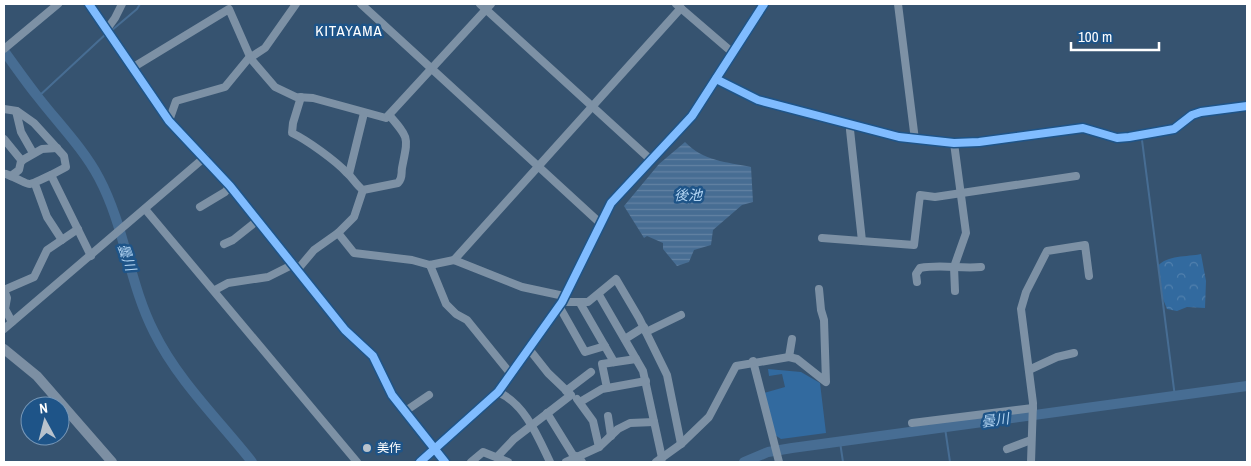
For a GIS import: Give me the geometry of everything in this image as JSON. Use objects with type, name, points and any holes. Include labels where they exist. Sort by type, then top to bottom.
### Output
[{"type":"main road","points":[[4,348],[37,376],[112,462]]},
{"type":"street","points":[[4,50],[58,4]]},
{"type":"street","points":[[89,4],[169,122],[202,154],[230,186],[345,330],[373,356],[392,395],[445,462]]},
{"type":"street","points":[[109,32],[122,4]]},
{"type":"street","points":[[169,122],[176,101],[225,87],[248,59],[252,59],[265,48],[276,35],[296,4]]},
{"type":"street","points":[[361,4],[600,223]]},
{"type":"street","points":[[420,462],[498,392],[562,301],[611,203],[680,130],[716,79],[764,4]]},
{"type":"street","points":[[898,4],[915,140]]},
{"type":"street","points":[[132,68],[229,9],[252,59],[275,87],[301,97],[313,98],[386,118],[432,69],[485,6],[591,107],[651,160]]},
{"type":"street","points":[[454,260],[679,6],[732,53]]},
{"type":"street","points":[[716,79],[758,100],[915,140],[954,143],[979,142],[1083,128],[1117,138],[1129,137],[1174,129],[1192,115],[1201,112],[1247,106]]},
{"type":"street","points":[[301,97],[292,133],[310,141],[315,148],[349,174],[363,190]]},
{"type":"street","points":[[4,109],[16,111],[34,123],[64,156],[66,167],[35,184],[25,183],[6,174]]},
{"type":"street","points":[[16,111],[21,132],[33,153]]},
{"type":"street","points":[[349,174],[364,113]]},
{"type":"street","points":[[363,190],[398,183],[402,179],[407,151],[406,135],[389,115]]},
{"type":"street","points":[[850,130],[862,240]]},
{"type":"street","points":[[4,139],[22,160]]},
{"type":"street","points":[[954,143],[966,233],[954,267],[955,291]]},
{"type":"street","points":[[6,174],[18,170],[22,160],[33,153],[57,148]]},
{"type":"street","points":[[4,329],[137,216],[202,154]]},
{"type":"street","points":[[18,170],[25,183]]},
{"type":"street","points":[[51,174],[91,256]]},
{"type":"street","points":[[822,238],[914,245],[920,195],[935,197],[1076,176]]},
{"type":"street","points":[[35,184],[47,216],[62,240]]},
{"type":"street","points":[[200,207],[225,192],[230,186]]},
{"type":"street","points":[[215,290],[228,283],[268,277],[296,267],[314,250],[338,233],[354,217],[363,190]]},
{"type":"street","points":[[145,208],[357,462]]},
{"type":"street","points":[[224,244],[233,240],[258,220]]},
{"type":"street","points":[[12,322],[6,309],[7,298],[4,290],[34,277],[47,250],[78,229]]},
{"type":"street","points":[[338,233],[354,253],[412,260],[430,265],[454,260],[562,301],[588,302],[599,295],[616,279],[645,330],[667,375],[681,444]]},
{"type":"street","points":[[1030,462],[1033,422],[1031,369],[1021,308],[1026,292],[1047,251],[1085,245],[1089,276]]},
{"type":"street","points":[[430,265],[446,304],[456,314],[467,320],[510,373]]},
{"type":"street","points":[[917,282],[916,274],[920,268],[942,265],[982,267]]},
{"type":"street","points":[[599,295],[643,371],[654,422],[659,460],[681,444],[709,418],[736,366],[752,361],[789,357],[797,359],[826,382],[824,320],[819,289]]},
{"type":"street","points":[[562,301],[585,352],[605,346]]},
{"type":"street","points":[[580,303],[614,362]]},
{"type":"street","points":[[625,339],[681,316]]},
{"type":"street","points":[[789,357],[792,339]]},
{"type":"street","points":[[529,349],[540,364],[580,402],[593,422],[599,447]]},
{"type":"street","points":[[1031,369],[1057,357],[1074,353]]},
{"type":"street","points":[[607,388],[602,364],[636,359]]},
{"type":"street","points":[[752,361],[778,459]]},
{"type":"street","points":[[498,457],[590,372]]},
{"type":"street","points":[[580,402],[607,388],[646,381]]},
{"type":"street","points":[[498,392],[511,398],[531,425],[550,462]]},
{"type":"street","points":[[404,412],[429,395]]},
{"type":"street","points":[[912,423],[1033,409]]},
{"type":"street","points":[[547,413],[573,455],[581,460]]},
{"type":"street","points":[[608,416],[611,436]]},
{"type":"street","points":[[566,462],[581,460],[599,447],[618,429],[630,423],[654,422]]},
{"type":"street","points":[[1007,449],[1032,440]]},
{"type":"street","points":[[471,462],[483,452],[508,462]]},
{"type":"green space","points":[[1201,254],[1206,281],[1205,308],[1187,307],[1177,311],[1167,309],[1163,299],[1158,266],[1172,258]]},
{"type":"green space","points":[[768,369],[801,372],[820,383],[826,433],[781,439],[775,435],[764,393],[785,387],[782,374],[769,376]]},
{"type":"water","name":"後池","points":[[685,142],[707,157],[751,167],[753,202],[742,205],[713,230],[711,245],[694,250],[689,262],[677,266],[663,249],[663,243],[647,236],[644,238],[624,206],[659,164]]},
{"type":"waterway","points":[[111,31],[137,9],[140,4]]},
{"type":"waterway","points":[[38,97],[107,33]]},
{"type":"waterway","name":"曇川","points":[[4,51],[78,146],[99,178],[115,216],[146,313],[164,350],[187,384],[252,462]]},
{"type":"waterway","points":[[1142,140],[1175,397]]},
{"type":"waterway","name":"曇川","points":[[744,462],[768,452],[792,448],[1247,386]]},
{"type":"waterway","points":[[945,428],[950,462]]},
{"type":"waterway","points":[[840,442],[843,462]]},
{"type":"cycle path","points":[[89,4],[169,121],[230,186],[345,330],[373,356],[392,395],[445,462]]},
{"type":"cycle path","points":[[420,462],[498,392],[562,302],[611,203],[692,116],[764,4]]},
{"type":"cycle path","points":[[716,79],[758,100],[899,137],[954,143],[979,142],[1083,128],[1117,138],[1129,137],[1174,129],[1192,115],[1201,112],[1247,106]]},
{"type":"place","name":"美作","points":[[367,448]]},
{"type":"district","name":"KITAYAMA","points":[[349,31]]}]
